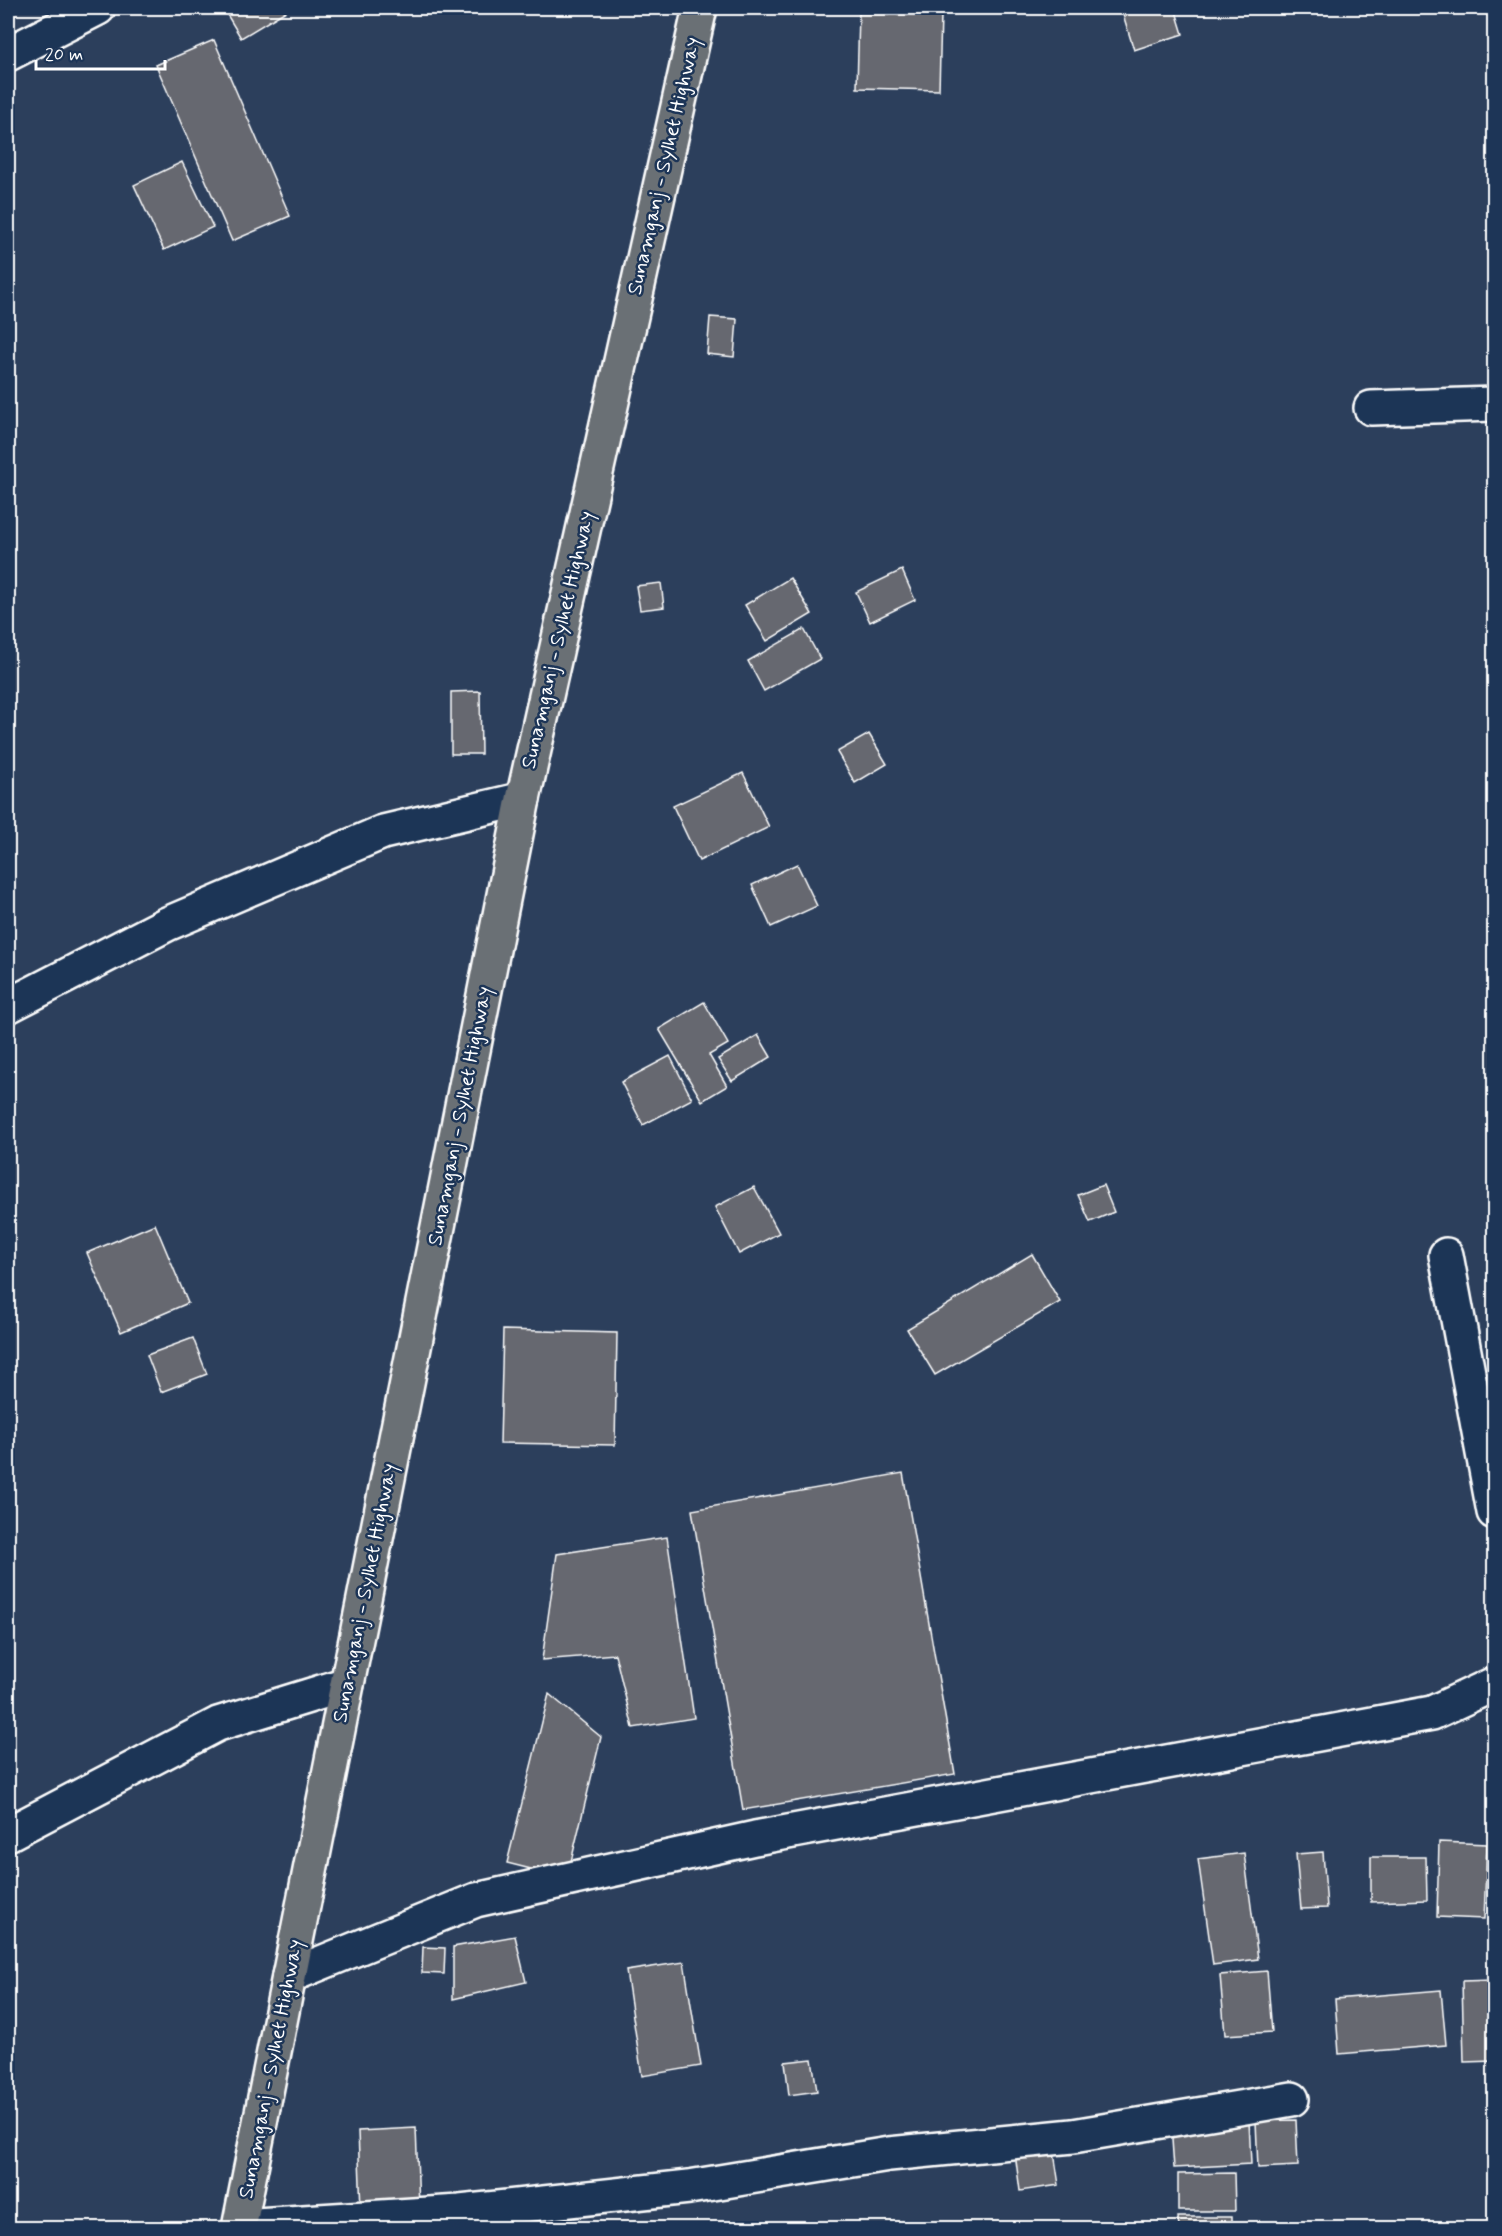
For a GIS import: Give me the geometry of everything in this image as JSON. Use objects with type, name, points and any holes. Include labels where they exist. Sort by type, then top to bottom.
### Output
[{"type":"main road","name":"Sunamganj - Sylhet Highway","points":[[239,2227],[523,799],[700,8]]},
{"type":"street","points":[[8,54],[98,8]]},
{"type":"street","points":[[1371,408],[1494,404]]},
{"type":"street","points":[[8,1006],[167,924],[383,832],[523,799]]},
{"type":"street","points":[[1446,1255],[1494,1512]]},
{"type":"street","points":[[8,1834],[218,1724],[347,1684]]},
{"type":"street","points":[[289,1976],[476,1900],[755,1838],[1432,1713],[1494,1684]]},
{"type":"street","points":[[239,2227],[460,2212],[689,2187],[889,2154],[1073,2136],[1292,2099]]},
{"type":"building","points":[[223,8],[291,8],[241,38]]},
{"type":"building","points":[[1121,8],[1175,8],[1183,34],[1134,50]]},
{"type":"building","points":[[859,13],[941,15],[939,90],[857,88]]},
{"type":"building","points":[[214,40],[290,216],[232,241],[156,65]]},
{"type":"building","points":[[182,162],[213,227],[164,250],[134,185]]},
{"type":"building","points":[[710,317],[737,319],[734,357],[707,354]]},
{"type":"building","points":[[902,570],[915,600],[870,622],[856,592]]},
{"type":"building","points":[[790,578],[812,614],[767,641],[745,605]]},
{"type":"building","points":[[661,583],[664,607],[640,610],[636,586]]},
{"type":"building","points":[[804,629],[820,659],[764,691],[748,661]]},
{"type":"building","points":[[480,691],[481,754],[451,754],[451,692]]},
{"type":"building","points":[[869,734],[887,764],[855,783],[837,752]]},
{"type":"building","points":[[743,773],[769,827],[699,861],[673,806]]},
{"type":"building","points":[[797,864],[817,906],[771,927],[752,885]]},
{"type":"building","points":[[704,1002],[728,1044],[709,1055],[727,1086],[702,1101],[659,1029]]},
{"type":"building","points":[[758,1035],[771,1057],[732,1081],[718,1059]]},
{"type":"building","points":[[670,1056],[692,1099],[643,1125],[621,1082]]},
{"type":"building","points":[[1103,1185],[1114,1212],[1090,1222],[1078,1195]]},
{"type":"building","points":[[754,1187],[779,1233],[739,1254],[715,1207]]},
{"type":"building","points":[[155,1224],[188,1303],[121,1332],[87,1253]]},
{"type":"building","points":[[1032,1254],[1060,1302],[935,1375],[907,1329]]},
{"type":"building","points":[[503,1330],[617,1333],[615,1445],[500,1443]]},
{"type":"building","points":[[193,1338],[207,1374],[161,1392],[147,1355]]},
{"type":"building","points":[[903,1473],[955,1774],[743,1810],[692,1510]]},
{"type":"building","points":[[667,1537],[694,1718],[633,1728],[615,1654],[542,1660],[557,1554]]},
{"type":"building","points":[[549,1694],[601,1737],[567,1878],[507,1863]]},
{"type":"building","points":[[1439,1842],[1487,1844],[1484,1919],[1437,1917]]},
{"type":"building","points":[[1323,1852],[1327,1908],[1301,1909],[1296,1854]]},
{"type":"building","points":[[1244,1853],[1258,1959],[1213,1965],[1198,1859]]},
{"type":"building","points":[[1371,1857],[1426,1857],[1427,1900],[1371,1902]]},
{"type":"building","points":[[1489,1857],[1494,1857],[1494,1904],[1490,1904]]},
{"type":"building","points":[[515,1936],[526,1982],[453,1999],[453,1947]]},
{"type":"building","points":[[423,1947],[445,1948],[444,1974],[422,1973]]},
{"type":"building","points":[[684,1962],[701,2066],[642,2076],[626,1971]]},
{"type":"building","points":[[1267,1971],[1272,2032],[1225,2035],[1220,1975]]},
{"type":"building","points":[[1494,1980],[1494,2061],[1464,2062],[1462,1981]]},
{"type":"building","points":[[1441,1990],[1446,2045],[1339,2054],[1335,1999]]},
{"type":"building","points":[[812,2059],[817,2091],[789,2095],[785,2062]]},
{"type":"building","points":[[1296,2120],[1298,2166],[1258,2168],[1256,2121]]},
{"type":"building","points":[[1249,2121],[1251,2164],[1174,2168],[1171,2125]]},
{"type":"building","points":[[416,2128],[419,2207],[361,2210],[358,2131]]},
{"type":"building","points":[[1053,2146],[1059,2185],[1020,2191],[1015,2153]]},
{"type":"building","points":[[1234,2173],[1235,2211],[1178,2211],[1178,2174]]},
{"type":"building","points":[[1178,2217],[1232,2217],[1232,2228],[1179,2228]]}]
